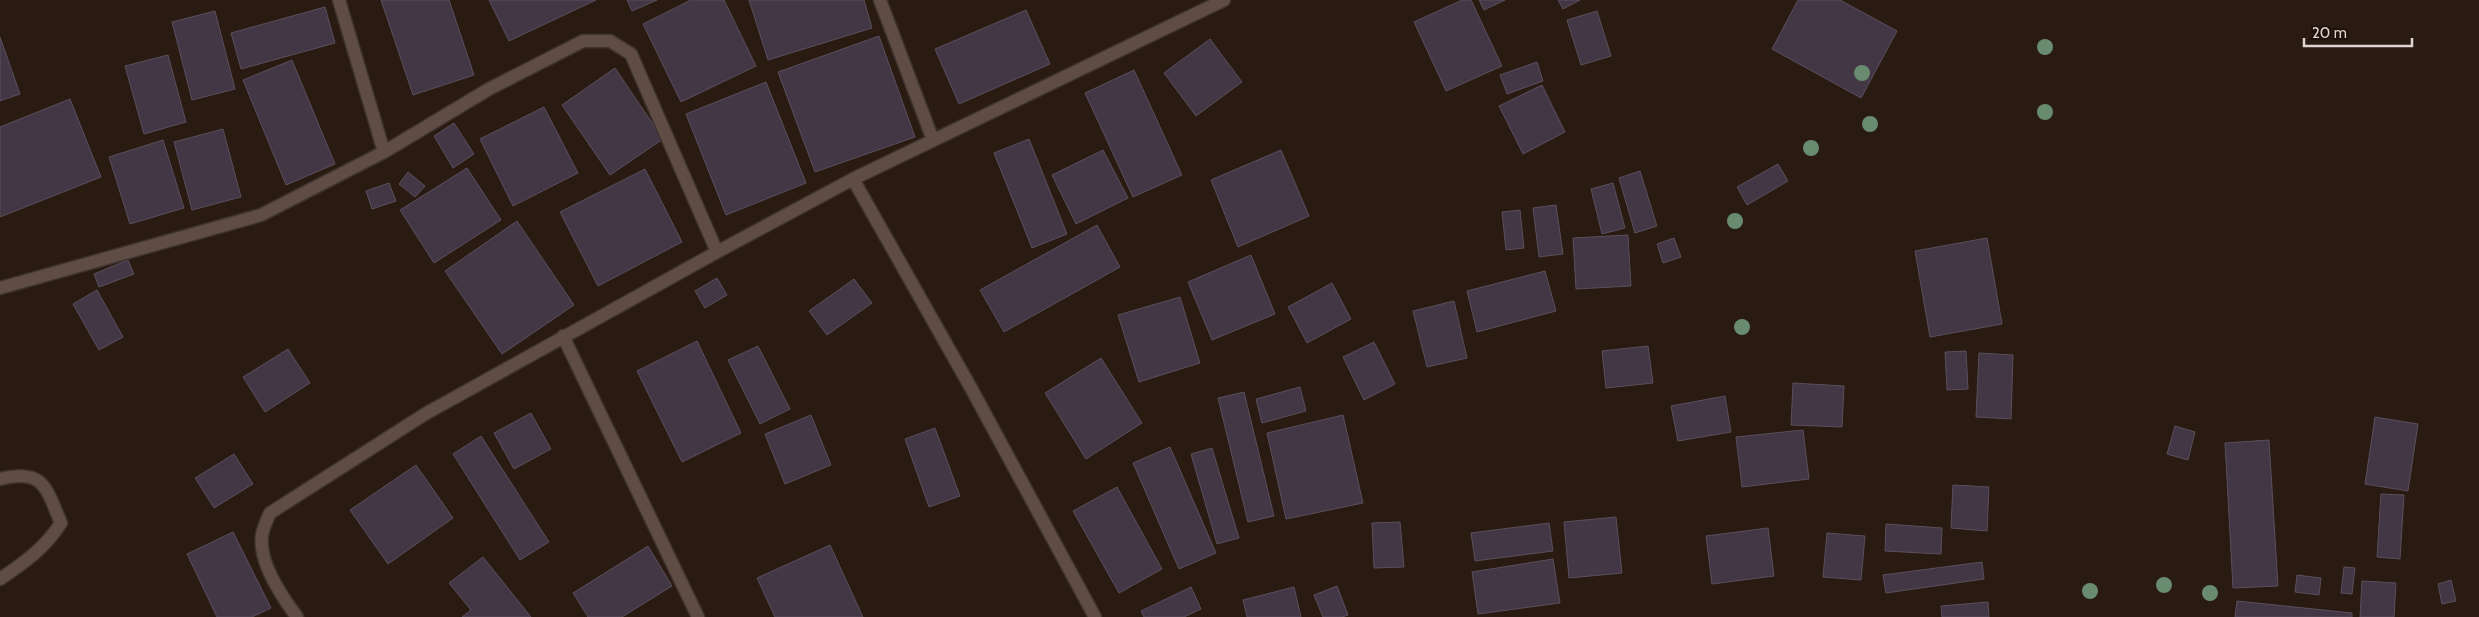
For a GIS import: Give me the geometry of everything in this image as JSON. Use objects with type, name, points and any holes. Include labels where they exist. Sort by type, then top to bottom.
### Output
[{"type":"street","points":[[339,0],[384,152]]},
{"type":"street","points":[[880,0],[933,140]]},
{"type":"street","points":[[297,617],[278,591],[264,557],[262,536],[270,513],[425,414],[563,336],[853,179],[1224,0]]},
{"type":"street","points":[[0,288],[261,215],[384,152],[489,89],[583,41],[610,41],[631,54],[718,252]]},
{"type":"street","points":[[853,179],[971,388],[1095,617]]},
{"type":"street","points":[[563,336],[698,617]]},
{"type":"street","points":[[0,479],[19,474],[35,477],[47,489],[61,523],[43,547],[0,579]]},
{"type":"building","points":[[381,0],[449,0],[474,75],[413,95]]},
{"type":"building","points":[[489,0],[596,0],[509,41]]},
{"type":"building","points":[[627,0],[657,0],[632,11]]},
{"type":"building","points":[[691,0],[724,0],[756,66],[681,102],[643,24]]},
{"type":"building","points":[[749,0],[864,0],[872,28],[768,60]]},
{"type":"building","points":[[1462,0],[1471,0],[1502,66],[1446,91],[1414,22]]},
{"type":"building","points":[[1479,0],[1505,0],[1484,10]]},
{"type":"building","points":[[1558,0],[1580,0],[1563,9]]},
{"type":"building","points":[[1798,0],[1840,0],[1897,31],[1861,98],[1772,49]]},
{"type":"building","points":[[325,7],[335,43],[241,69],[231,33]]},
{"type":"building","points":[[1026,10],[1050,64],[959,104],[935,49]]},
{"type":"building","points":[[215,11],[235,89],[192,100],[172,22]]},
{"type":"building","points":[[1597,11],[1611,56],[1581,65],[1567,20]]},
{"type":"building","points":[[879,36],[915,137],[815,172],[778,72]]},
{"type":"building","points":[[0,37],[20,94],[0,101]]},
{"type":"building","points":[[1210,39],[1242,82],[1196,116],[1164,73]]},
{"type":"building","points":[[168,55],[186,122],[144,134],[125,66]]},
{"type":"building","points":[[292,60],[335,164],[286,185],[243,80]]},
{"type":"building","points":[[1537,62],[1543,81],[1507,94],[1500,75]]},
{"type":"building","points":[[615,68],[663,139],[610,175],[562,105]]},
{"type":"building","points":[[1134,70],[1182,175],[1133,197],[1085,93]]},
{"type":"building","points":[[766,82],[806,183],[726,215],[686,114]]},
{"type":"building","points":[[1542,85],[1565,132],[1523,154],[1499,106]]},
{"type":"building","points":[[70,99],[101,177],[0,217],[0,127]]},
{"type":"building","points":[[544,107],[578,173],[513,206],[480,139]]},
{"type":"building","points":[[454,123],[474,154],[453,168],[434,136]]},
{"type":"building","points":[[223,129],[241,197],[192,210],[174,142]]},
{"type":"building","points":[[1029,139],[1067,234],[1032,248],[994,153]]},
{"type":"building","points":[[163,140],[184,208],[130,224],[109,157]]},
{"type":"building","points":[[1103,150],[1128,198],[1076,224],[1052,175]]},
{"type":"building","points":[[1281,150],[1309,216],[1238,247],[1211,180]]},
{"type":"building","points":[[1778,164],[1788,181],[1747,205],[1737,187]]},
{"type":"building","points":[[467,168],[501,220],[434,263],[400,210]]},
{"type":"building","points":[[645,169],[682,242],[598,286],[560,212]]},
{"type":"building","points":[[1640,171],[1657,226],[1635,233],[1619,178]]},
{"type":"building","points":[[408,172],[425,186],[415,197],[399,184]]},
{"type":"building","points":[[389,183],[396,201],[372,209],[366,191]]},
{"type":"building","points":[[1613,183],[1625,228],[1602,234],[1591,189]]},
{"type":"building","points":[[1556,205],[1563,254],[1539,257],[1533,208]]},
{"type":"building","points":[[1520,210],[1524,248],[1506,250],[1502,212]]},
{"type":"building","points":[[517,221],[574,305],[502,354],[445,271]]},
{"type":"building","points":[[1097,225],[1120,267],[1004,332],[980,290]]},
{"type":"building","points":[[1628,235],[1631,286],[1576,289],[1573,238]]},
{"type":"building","points":[[1674,238],[1681,257],[1663,263],[1657,244]]},
{"type":"building","points":[[1987,238],[2002,324],[1930,337],[1915,251]]},
{"type":"building","points":[[1251,255],[1275,314],[1212,340],[1188,282]]},
{"type":"building","points":[[128,260],[134,274],[99,287],[94,274]]},
{"type":"building","points":[[1545,271],[1556,311],[1477,332],[1467,291]]},
{"type":"building","points":[[717,278],[727,295],[705,308],[695,291]]},
{"type":"building","points":[[854,279],[872,303],[827,335],[809,311]]},
{"type":"building","points":[[1332,283],[1351,319],[1307,343],[1288,307]]},
{"type":"building","points":[[97,290],[123,337],[99,350],[73,304]]},
{"type":"building","points":[[1180,297],[1200,363],[1139,382],[1118,315]]},
{"type":"building","points":[[1454,301],[1467,358],[1427,367],[1413,311]]},
{"type":"building","points":[[697,341],[741,433],[682,462],[637,371]]},
{"type":"building","points":[[1374,342],[1395,384],[1364,400],[1343,357]]},
{"type":"building","points":[[758,346],[790,409],[760,424],[728,360]]},
{"type":"building","points":[[1648,346],[1653,383],[1606,388],[1602,351]]},
{"type":"building","points":[[288,349],[310,383],[265,412],[243,377]]},
{"type":"building","points":[[1966,351],[1968,389],[1947,390],[1945,352]]},
{"type":"building","points":[[1979,353],[2013,355],[2011,419],[1976,417]]},
{"type":"building","points":[[1101,358],[1142,423],[1086,459],[1045,393]]},
{"type":"building","points":[[1793,383],[1844,386],[1842,427],[1791,425]]},
{"type":"building","points":[[1300,387],[1306,411],[1262,423],[1256,399]]},
{"type":"building","points":[[1244,392],[1274,516],[1248,522],[1218,398]]},
{"type":"building","points":[[1725,396],[1731,432],[1678,441],[1671,406]]},
{"type":"building","points":[[531,413],[551,449],[514,469],[494,433]]},
{"type":"building","points":[[811,415],[831,465],[785,484],[765,434]]},
{"type":"building","points":[[1343,415],[1363,503],[1286,519],[1267,433]]},
{"type":"building","points":[[2375,417],[2418,424],[2408,491],[2365,484]]},
{"type":"building","points":[[2175,426],[2195,432],[2188,460],[2167,454]]},
{"type":"building","points":[[935,428],[960,496],[929,507],[905,439]]},
{"type":"building","points":[[1803,430],[1809,479],[1742,487],[1736,437]]},
{"type":"building","points":[[481,436],[549,542],[520,560],[453,454]]},
{"type":"building","points":[[2269,440],[2278,586],[2233,588],[2225,443]]},
{"type":"building","points":[[1170,447],[1216,553],[1179,569],[1133,463]]},
{"type":"building","points":[[1212,448],[1239,538],[1217,544],[1191,454]]},
{"type":"building","points":[[234,454],[253,484],[214,508],[195,478]]},
{"type":"building","points":[[416,465],[453,518],[388,564],[350,510]]},
{"type":"building","points":[[1953,485],[1989,487],[1987,531],[1951,528]]},
{"type":"building","points":[[1117,487],[1162,569],[1119,593],[1073,511]]},
{"type":"building","points":[[2381,494],[2404,495],[2400,559],[2377,557]]},
{"type":"building","points":[[1616,517],[1622,573],[1569,578],[1564,522]]},
{"type":"building","points":[[1400,522],[1404,567],[1374,568],[1372,523]]},
{"type":"building","points":[[1549,523],[1553,551],[1475,561],[1471,533]]},
{"type":"building","points":[[1886,524],[1942,528],[1941,554],[1885,551]]},
{"type":"building","points":[[1768,528],[1774,576],[1712,584],[1706,536]]},
{"type":"building","points":[[233,532],[271,608],[252,617],[217,617],[187,554]]},
{"type":"building","points":[[1827,533],[1865,536],[1861,580],[1823,577]]},
{"type":"building","points":[[830,545],[863,617],[775,617],[757,578]]},
{"type":"building","points":[[648,546],[672,586],[622,617],[588,617],[573,593]]},
{"type":"building","points":[[483,557],[531,617],[462,617],[471,610],[449,583]]},
{"type":"building","points":[[1553,559],[1560,603],[1478,614],[1472,572]]},
{"type":"building","points":[[1982,562],[1984,579],[1886,593],[1883,575]]},
{"type":"building","points":[[2344,567],[2355,568],[2352,594],[2341,593]]},
{"type":"building","points":[[2297,575],[2321,578],[2319,595],[2295,592]]},
{"type":"building","points":[[2451,580],[2456,601],[2442,604],[2438,584]]},
{"type":"building","points":[[2362,581],[2396,583],[2394,617],[2360,617]]},
{"type":"building","points":[[1337,586],[1348,615],[1342,617],[1323,617],[1314,595]]},
{"type":"building","points":[[1191,587],[1201,609],[1184,617],[1144,617],[1141,611]]},
{"type":"building","points":[[1294,587],[1301,617],[1247,617],[1243,600]]},
{"type":"building","points":[[2237,601],[2352,613],[2352,617],[2235,617]]},
{"type":"building","points":[[1988,602],[1989,617],[1942,617],[1941,606]]}]
